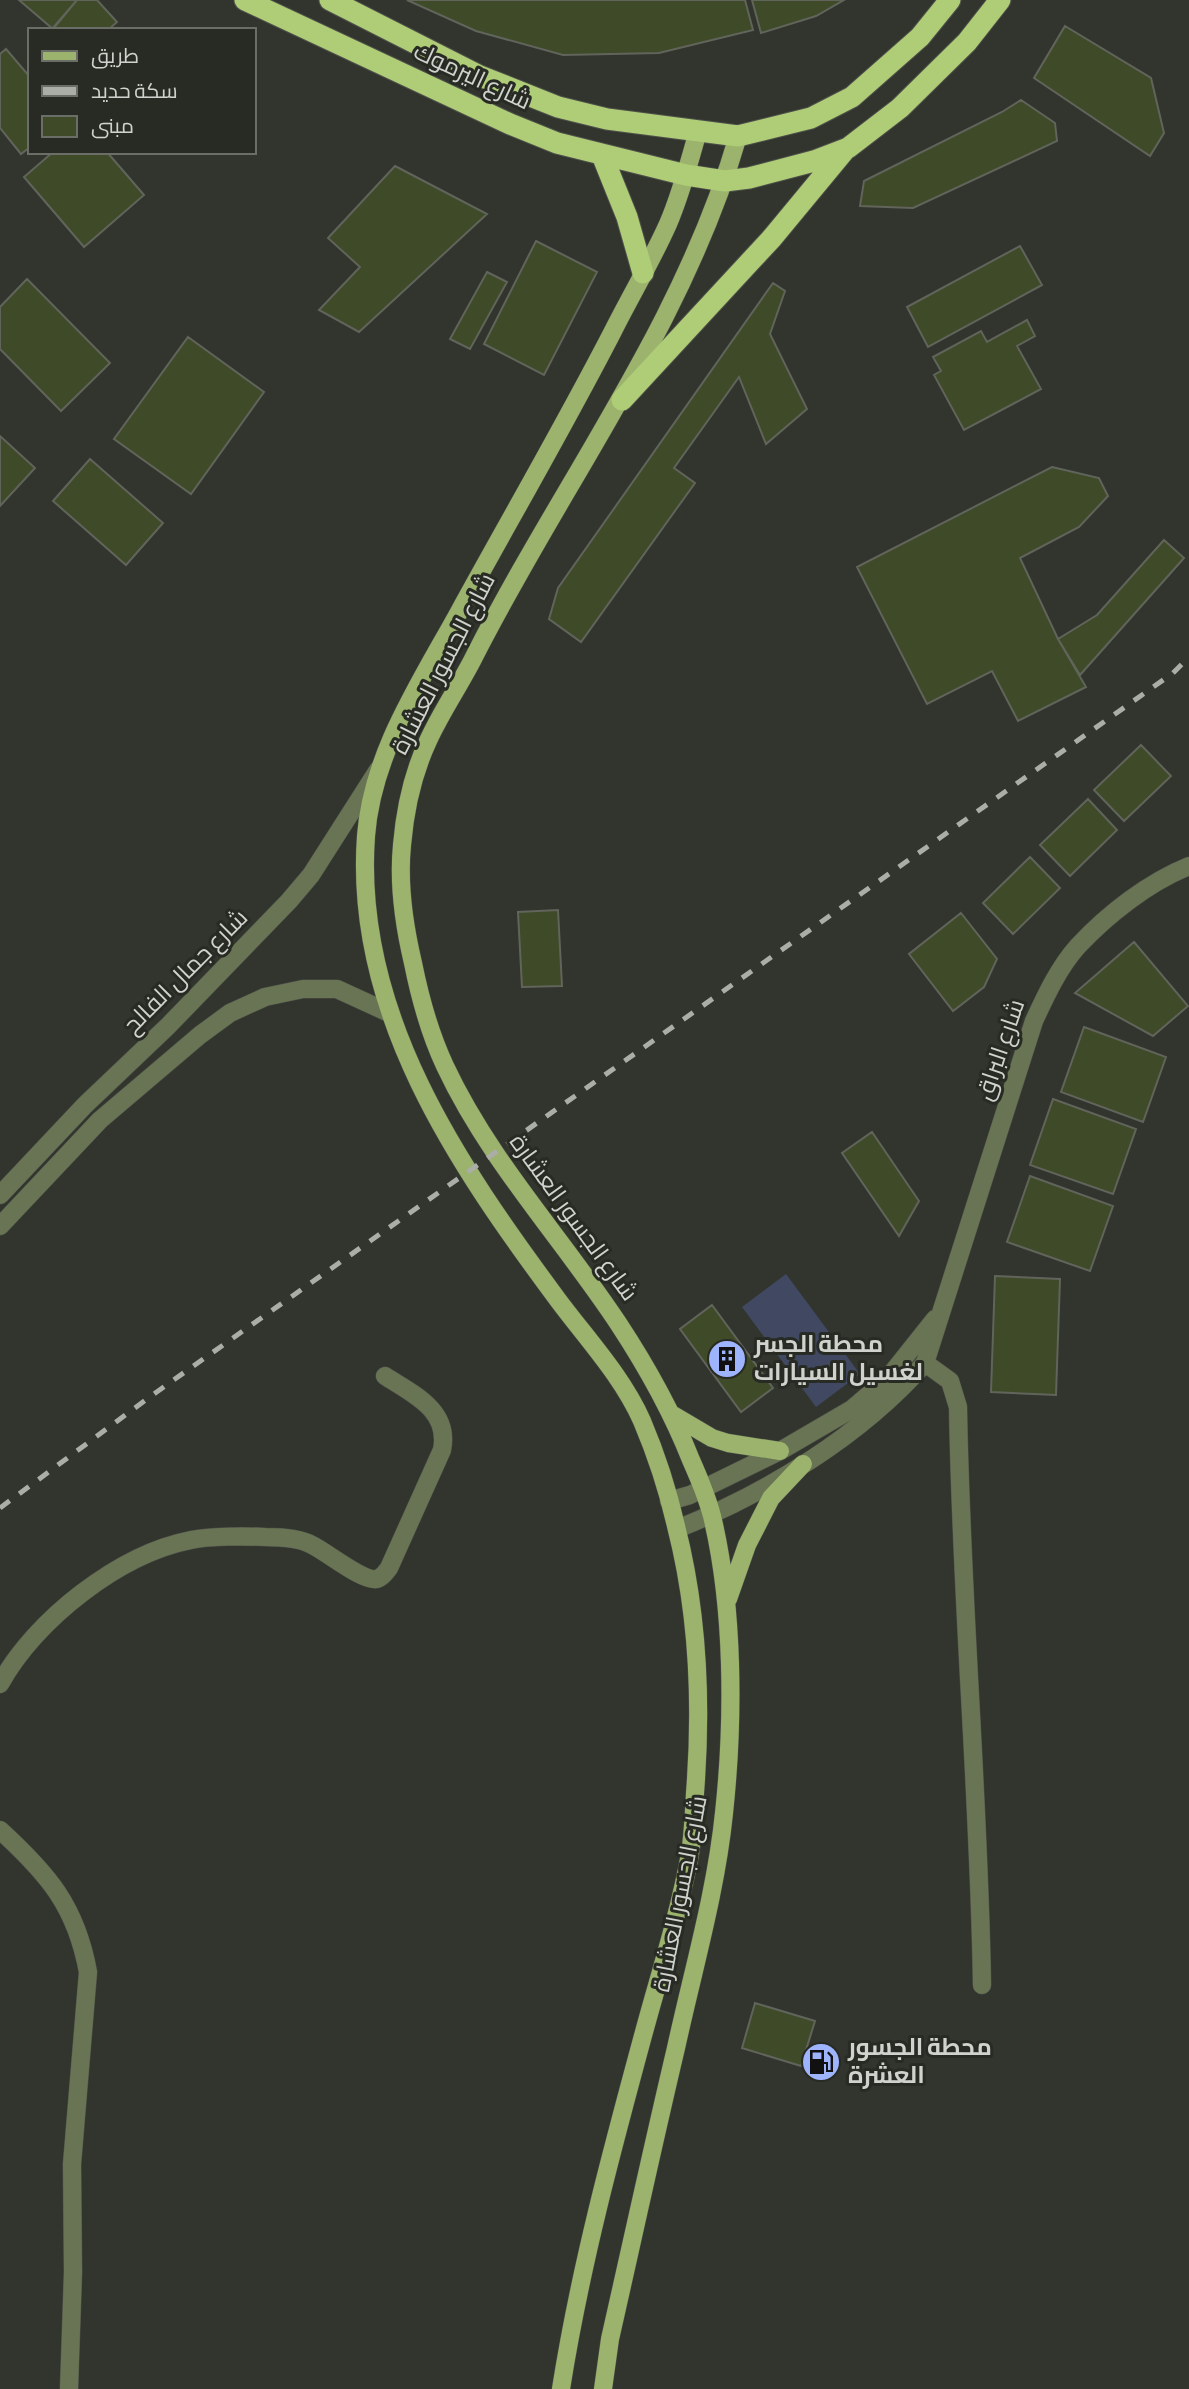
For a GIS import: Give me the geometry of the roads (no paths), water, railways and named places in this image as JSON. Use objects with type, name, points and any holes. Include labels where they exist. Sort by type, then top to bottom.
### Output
[{"type":"highway","name":"شارع اليرموك","points":[[245,0],[510,124],[557,143],[686,175],[725,181],[749,178],[814,161],[848,148],[900,108],[967,42],[1000,0]]},
{"type":"highway","name":"شارع اليرموك","points":[[330,0],[480,75],[558,107],[607,119],[738,136],[811,118],[852,97],[920,37],[950,0]]},
{"type":"highway","points":[[622,400],[772,238],[848,148]]},
{"type":"highway","points":[[602,155],[627,217],[643,273]]},
{"type":"main road","points":[[686,175],[698,131]]},
{"type":"main road","name":"شارع الجسور العشارة","points":[[603,2389],[610,2339],[704,1924],[724,1815],[729,1689],[727,1603],[712,1515],[673,1415],[618,1323],[507,1171],[442,1061],[419,995],[407,937],[401,888],[401,850],[406,811],[428,741],[504,598],[622,400],[685,275],[725,181],[738,136]]},
{"type":"main road","name":"شارع الجسور العشارة","points":[[561,2389],[572,2321],[596,2209],[674,1922],[691,1849],[699,1748],[693,1605],[677,1529],[641,1420],[607,1364],[496,1214],[448,1139],[425,1097],[387,1012],[372,941],[364,883],[366,832],[371,797],[394,731],[565,425],[668,225],[686,175]]},
{"type":"main road","points":[[673,1415],[712,1438],[780,1451]]},
{"type":"main road","points":[[727,1603],[747,1545],[771,1498],[803,1465]]},
{"type":"street","name":"شارع جمال الفالح","points":[[0,1195],[85,1105],[168,1026],[273,919],[311,875],[382,764]]},
{"type":"street","points":[[1183,868],[1189,852]]},
{"type":"street","name":"شارع البراق","points":[[677,1529],[712,1515],[803,1465],[876,1412],[900,1391],[925,1363],[1034,1021],[1052,982],[1078,946],[1114,914],[1183,868]]},
{"type":"street","name":"شارع جمال الفالح","points":[[0,1226],[100,1120],[230,1013],[265,997],[303,989],[337,989],[387,1012]]},
{"type":"street","name":"شارع البراق","points":[[669,1501],[703,1488],[780,1451],[843,1415],[888,1378],[944,1308]]},
{"type":"street","points":[[925,1363],[950,1381],[958,1407],[967,1648],[980,1860],[982,1985]]},
{"type":"street","points":[[0,1684],[24,1650],[48,1624],[91,1587],[131,1560],[192,1539],[267,1536],[297,1540],[310,1543],[364,1577],[374,1580],[381,1578],[389,1568],[442,1450],[445,1435],[435,1412],[424,1401],[385,1376]]},
{"type":"street","points":[[0,1830],[32,1859],[65,1901],[83,1941],[88,1972],[72,2164],[73,2272],[69,2389]]},
{"type":"railway","points":[[0,1508],[151,1396],[1173,673],[1189,657]]},
{"type":"place","name":"محطة الجسر لغسيل السيارات","points":[[727,1359]]},
{"type":"place","name":"محطة الجسور العشرة","points":[[821,2062]]}]
